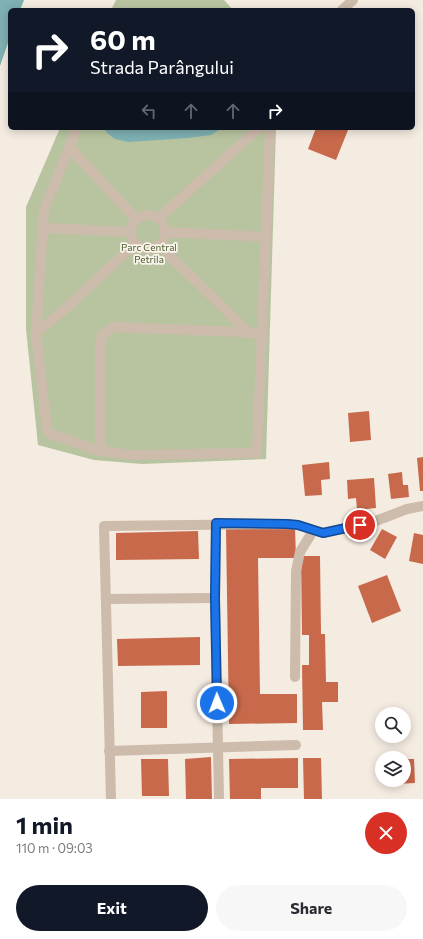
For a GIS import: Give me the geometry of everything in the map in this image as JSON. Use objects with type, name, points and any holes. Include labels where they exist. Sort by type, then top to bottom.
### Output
[{"type":"street","points":[[344,8],[353,0]]},
{"type":"street","points":[[76,130],[44,210],[36,333],[47,430],[51,434],[100,451],[132,455],[257,453],[270,130]]},
{"type":"street","points":[[159,218],[257,130]]},
{"type":"street","points":[[70,148],[136,220]]},
{"type":"street","points":[[151,214],[159,218],[163,224],[165,232],[164,238],[159,245],[152,248],[143,248],[136,243],[131,232],[136,220],[145,215],[151,214]]},
{"type":"street","points":[[43,228],[131,232]]},
{"type":"street","points":[[165,232],[266,237]]},
{"type":"street","points":[[36,333],[65,309],[136,243]]},
{"type":"street","points":[[159,245],[250,334]]},
{"type":"street","points":[[100,451],[100,341],[103,334],[114,327],[250,334],[262,333]]},
{"type":"street","points":[[111,799],[104,526],[216,523],[287,524],[298,525],[323,533],[373,522],[407,508],[423,506]]},
{"type":"street","points":[[216,523],[215,598],[219,799]]},
{"type":"street","points":[[295,677],[296,571],[300,552],[314,531]]},
{"type":"street","points":[[106,599],[215,598]]},
{"type":"street","points":[[109,751],[296,745]]},
{"type":"green space","points":[[116,0],[224,0],[231,8],[112,8]]},
{"type":"green space","name":"Parc Central Petrila","points":[[59,130],[276,130],[266,459],[142,464],[94,460],[38,445],[26,329],[26,207]]},
{"type":"water","points":[[0,0],[24,0],[21,8],[8,8],[8,43],[0,66]]},
{"type":"water","points":[[105,130],[219,130],[211,135],[128,142],[115,139]]},
{"type":"building","points":[[315,130],[348,130],[336,160],[308,149]]},
{"type":"building","points":[[369,411],[371,440],[350,442],[348,413]]},
{"type":"building","points":[[423,457],[423,491],[420,491],[417,458]]},
{"type":"building","points":[[329,462],[330,479],[321,480],[322,495],[305,496],[302,465]]},
{"type":"building","points":[[402,472],[403,485],[408,485],[409,497],[391,499],[388,474]]},
{"type":"building","points":[[374,478],[376,508],[357,510],[356,498],[348,499],[347,480]]},
{"type":"building","points":[[295,528],[296,558],[258,558],[260,694],[297,694],[297,723],[229,724],[226,529]]},
{"type":"building","points":[[382,529],[397,537],[385,559],[370,550]]},
{"type":"building","points":[[198,531],[199,559],[116,560],[116,533]]},
{"type":"building","points":[[414,533],[423,535],[423,564],[409,561]]},
{"type":"building","points":[[301,556],[320,556],[321,634],[325,634],[326,682],[338,682],[338,702],[322,702],[323,730],[303,730],[302,665],[309,665],[309,635],[302,635]]},
{"type":"building","points":[[387,575],[401,611],[372,623],[358,586]]},
{"type":"building","points":[[200,637],[200,665],[118,666],[117,639]]},
{"type":"building","points":[[167,691],[167,728],[141,728],[141,692]]},
{"type":"building","points":[[211,757],[212,799],[186,799],[185,759]]},
{"type":"building","points":[[298,758],[298,788],[261,788],[261,799],[230,799],[229,759]]},
{"type":"building","points":[[303,758],[321,758],[322,799],[304,799]]},
{"type":"building","points":[[141,759],[168,759],[169,796],[142,796]]},
{"type":"building","points":[[411,759],[414,759],[415,783],[411,783]]},
{"type":"route","points":[[217,703],[215,598],[216,523],[298,525],[323,533],[360,525]]}]
